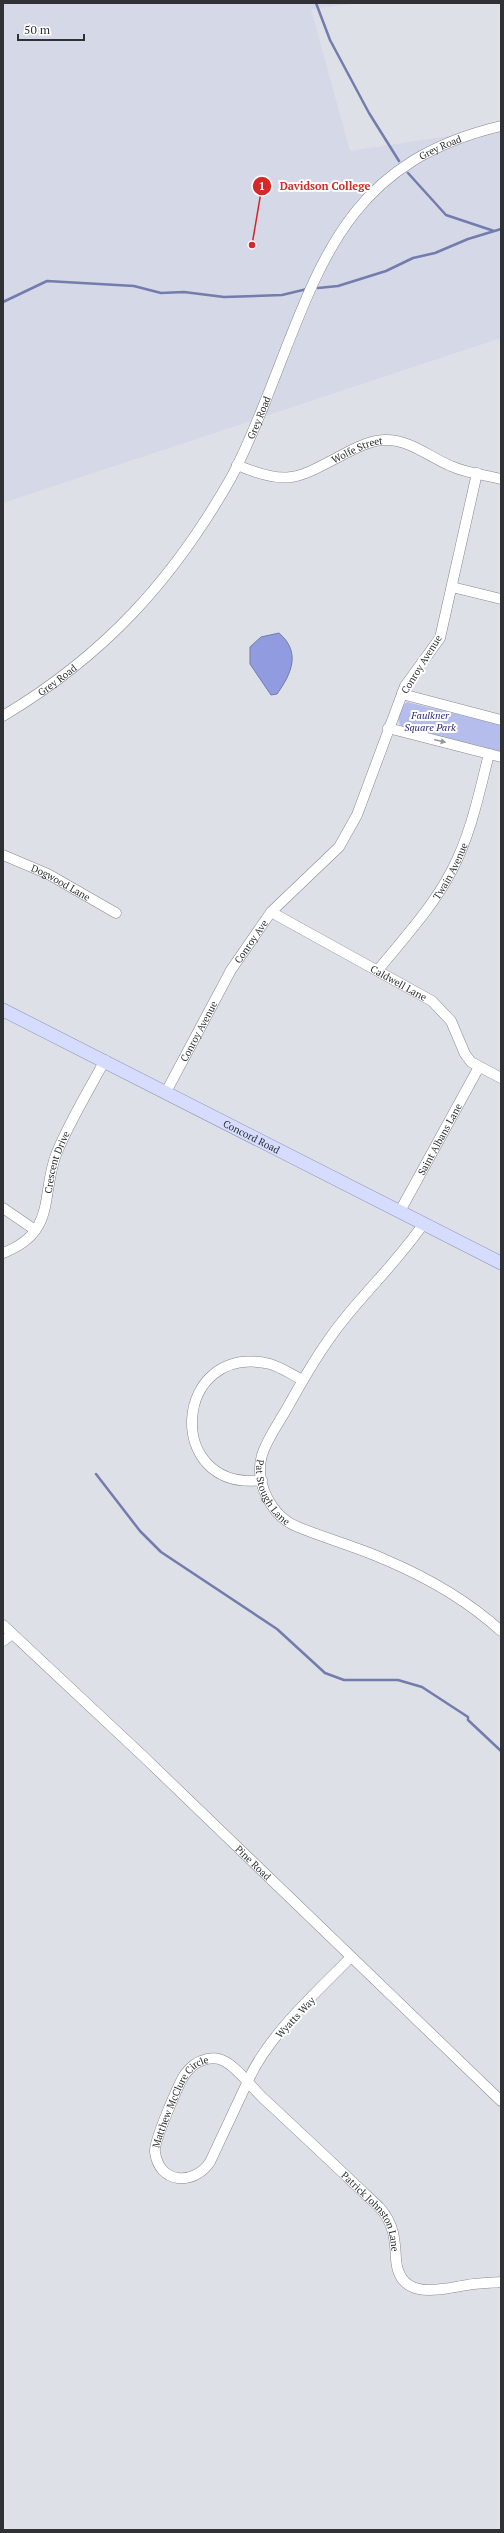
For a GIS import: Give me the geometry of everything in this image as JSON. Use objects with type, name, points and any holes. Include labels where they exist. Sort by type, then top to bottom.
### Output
[{"type":"main road","name":"Concord Road","points":[[3,1010],[105,1060],[501,1263]]},
{"type":"street","name":"Grey Road","points":[[3,716],[58,680],[112,635],[145,602],[184,552],[237,465],[318,269],[347,220],[373,192],[419,157],[457,139],[501,126]]},
{"type":"street","name":"Wolfe Street","points":[[237,465],[273,478],[290,478],[306,473],[359,447],[386,440],[406,443],[452,467],[501,479]]},
{"type":"street","name":"Conroy Avenue","points":[[271,912],[330,856],[346,838],[358,815],[388,728],[402,694],[440,638],[477,473]]},
{"type":"street","points":[[452,587],[501,599]]},
{"type":"street","points":[[402,694],[501,720]]},
{"type":"street","points":[[388,728],[501,757]]},
{"type":"street","name":"Twain Avenue","points":[[378,970],[432,902],[452,870],[466,836],[489,754]]},
{"type":"street","name":"Dogwood Lane","points":[[3,855],[48,874],[116,913]]},
{"type":"street","name":"Conroy Ave","points":[[231,970],[271,912]]},
{"type":"street","name":"Caldwell Lane","points":[[271,912],[378,970],[439,1007],[451,1021],[467,1058],[479,1067],[501,1078]]},
{"type":"street","name":"Conroy Avenue","points":[[166,1092],[231,970]]},
{"type":"street","name":"Crescent Drive","points":[[3,1253],[19,1246],[35,1230],[46,1208],[50,1177],[57,1151],[105,1060]]},
{"type":"street","name":"Saint Albans Lane","points":[[400,1212],[479,1067]]},
{"type":"street","points":[[3,1208],[35,1230]]},
{"type":"street","name":"Pat Stough Lane","points":[[424,1223],[395,1262],[344,1319],[302,1380],[265,1447],[262,1456],[262,1480],[270,1504],[288,1522],[385,1560],[418,1575],[482,1616],[501,1631]]},
{"type":"street","points":[[262,1480],[234,1480],[221,1474],[205,1460],[195,1441],[192,1430],[191,1419],[195,1399],[204,1384],[214,1374],[237,1363],[272,1364],[302,1380]]},
{"type":"street","name":"Pine Road","points":[[3,1625],[144,1757],[501,2101]]},
{"type":"street","points":[[3,1641],[12,1634]]},
{"type":"street","name":"Wyatts Way","points":[[247,2083],[261,2058],[279,2034],[352,1958]]},
{"type":"street","name":"Matthew McClure Circle","points":[[218,2058],[226,2062],[247,2083],[203,2171],[196,2176],[179,2179],[161,2169],[154,2152],[155,2144],[184,2075],[192,2066],[200,2061],[218,2058]]},
{"type":"street","name":"Patrick Johnston Lane","points":[[247,2083],[387,2216],[394,2231],[396,2263],[400,2272],[412,2287],[431,2292],[501,2282]]},
{"type":"shaded area","points":[[3,3],[360,3],[311,9],[350,151],[501,128],[501,338],[3,503]]},
{"type":"shaded area","points":[[279,633],[286,640],[290,648],[292,663],[287,678],[277,694],[271,695],[250,664],[250,647],[261,637]]},
{"type":"green space","name":"Faulkner Square Park","points":[[407,702],[501,725],[501,752],[403,728],[399,722],[399,715],[400,711]]},
{"type":"waterway","points":[[316,3],[330,40],[369,113],[399,161]]},
{"type":"waterway","points":[[408,173],[446,215],[494,231]]},
{"type":"waterway","points":[[318,288],[338,286],[386,271],[413,258],[435,253],[468,239],[501,229]]},
{"type":"waterway","points":[[3,302],[47,281],[134,286],[161,293],[184,292],[224,297],[282,295],[307,289]]},
{"type":"waterway","points":[[96,1474],[140,1531],[161,1552],[277,1629],[325,1673],[344,1680],[398,1680],[422,1687],[468,1717],[468,1720],[501,1751]]},
{"type":"place","name":"Davidson College","points":[[252,245]]}]
